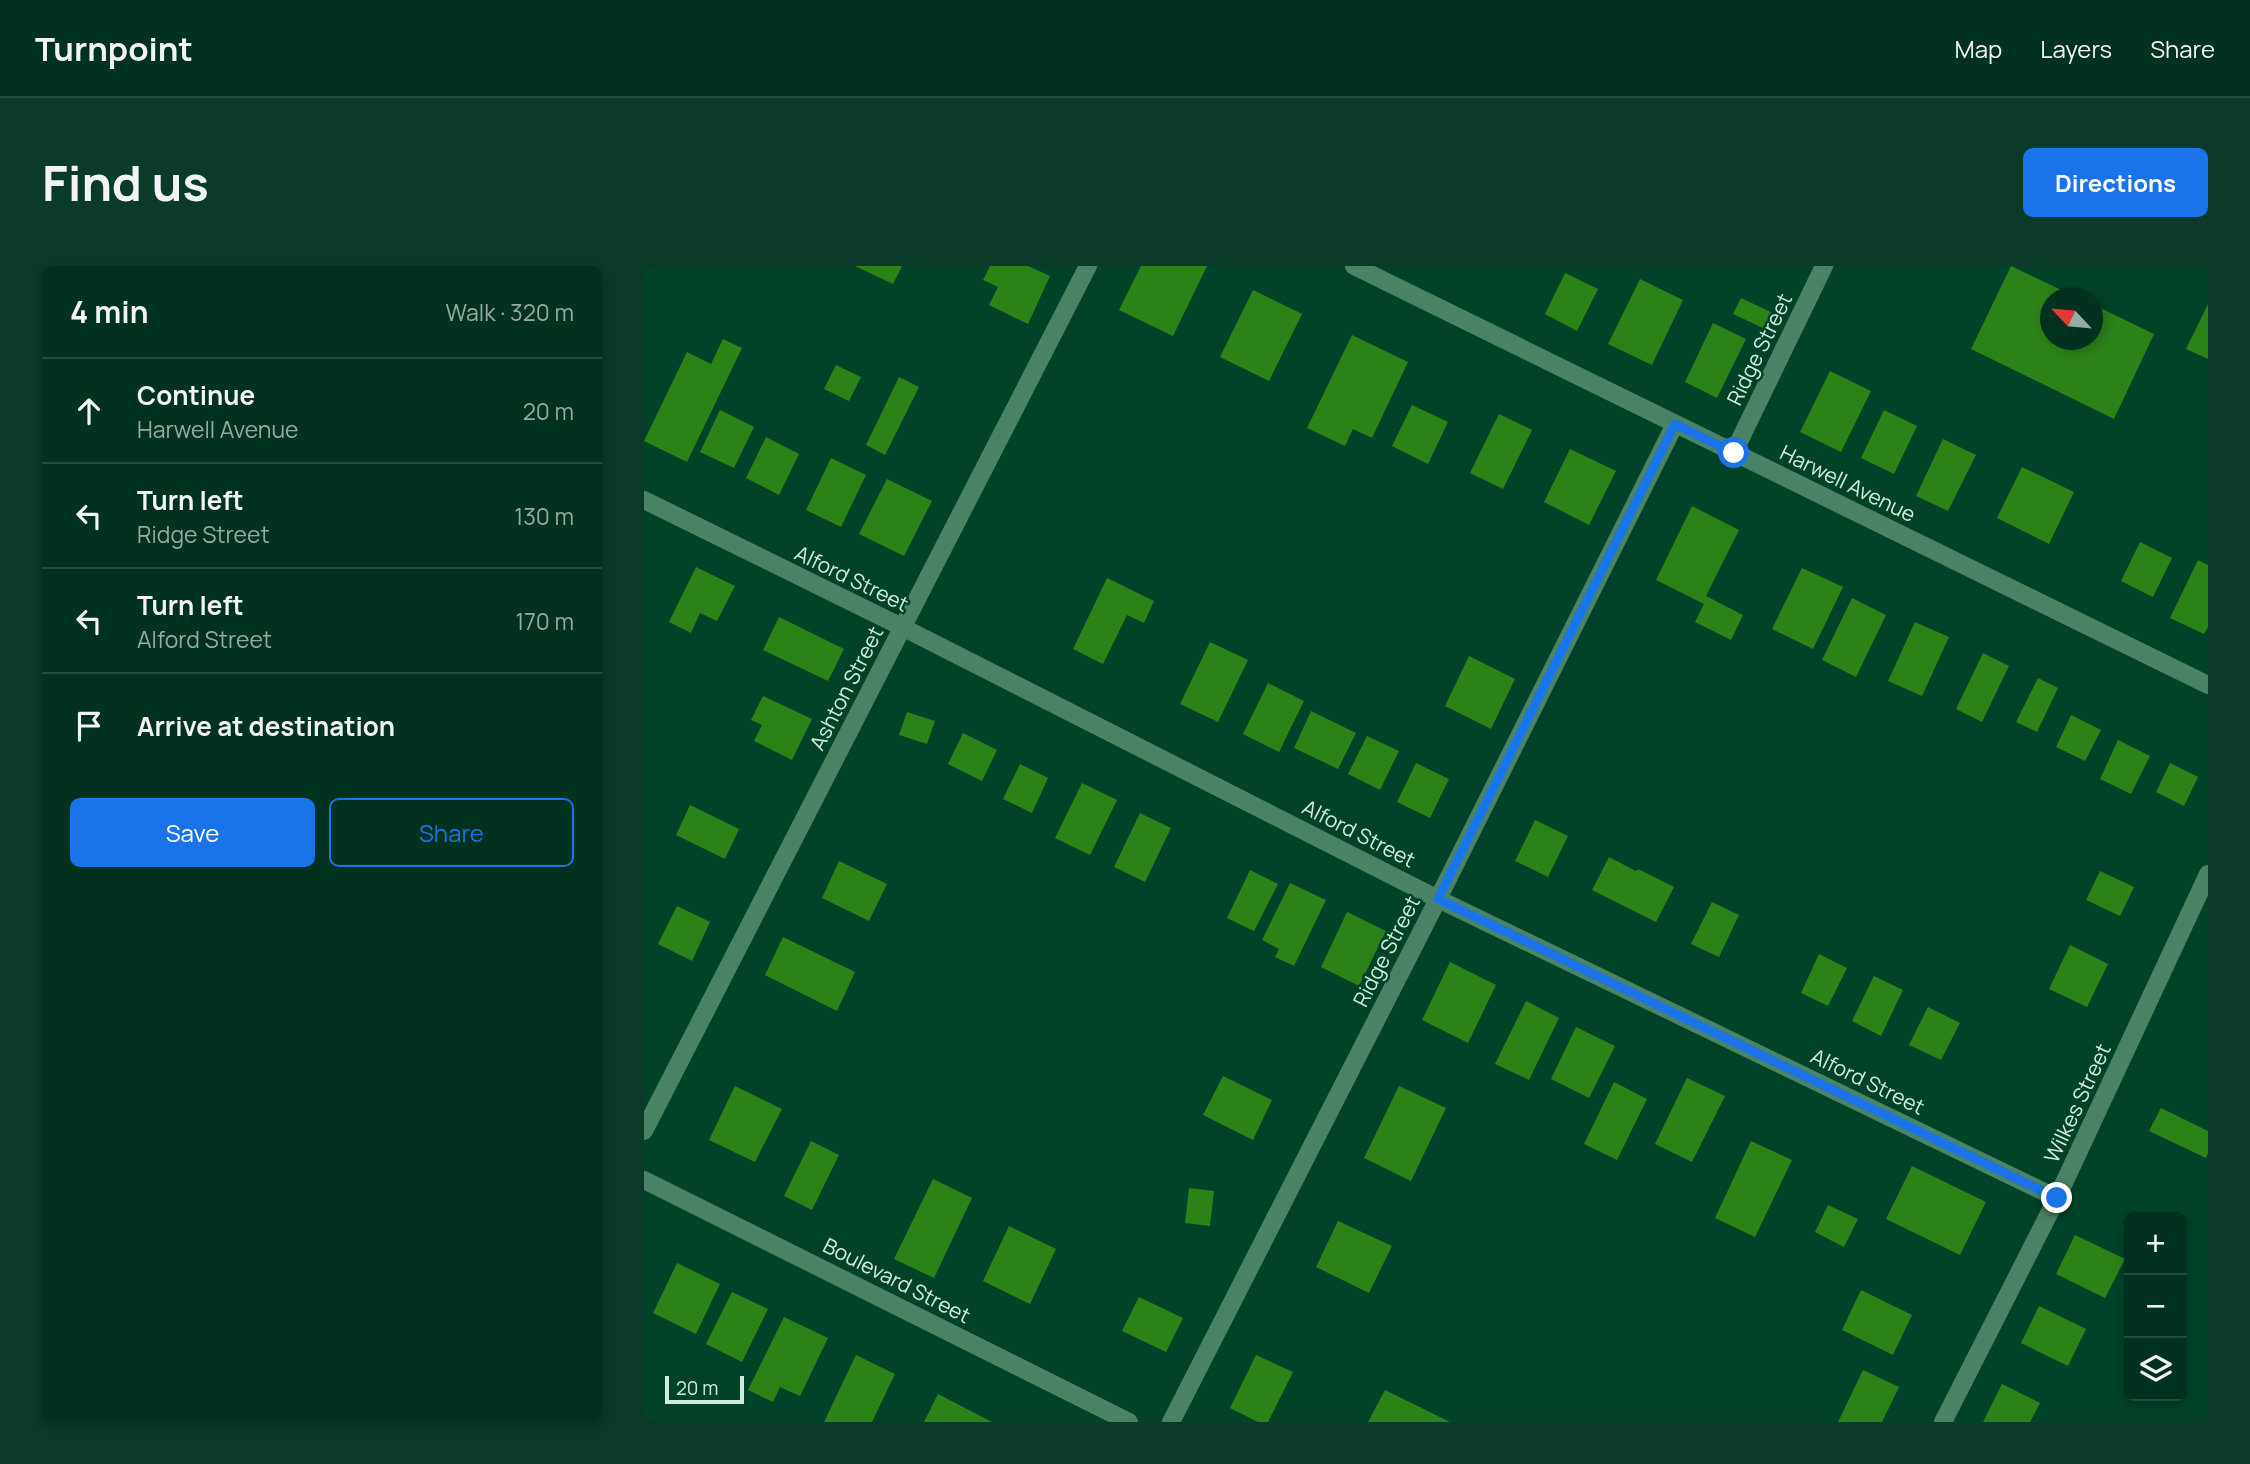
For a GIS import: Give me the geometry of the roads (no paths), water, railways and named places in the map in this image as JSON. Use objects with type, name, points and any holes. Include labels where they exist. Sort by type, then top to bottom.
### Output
[{"type":"street","name":"Ashton Street","points":[[644,1131],[1087,266]]},
{"type":"street","name":"Harwell Avenue","points":[[1354,266],[2208,685]]},
{"type":"street","name":"Ridge Street","points":[[1734,453],[1824,266]]},
{"type":"street","name":"Ridge Street","points":[[1171,1422],[1438,899],[1675,424]]},
{"type":"street","name":"Alford Street","points":[[644,500],[902,627],[1438,899],[2057,1198]]},
{"type":"street","name":"Wilkes Street","points":[[1943,1422],[2057,1198],[2208,874]]},
{"type":"street","name":"Boulevard Street","points":[[644,1180],[1129,1422]]}]
